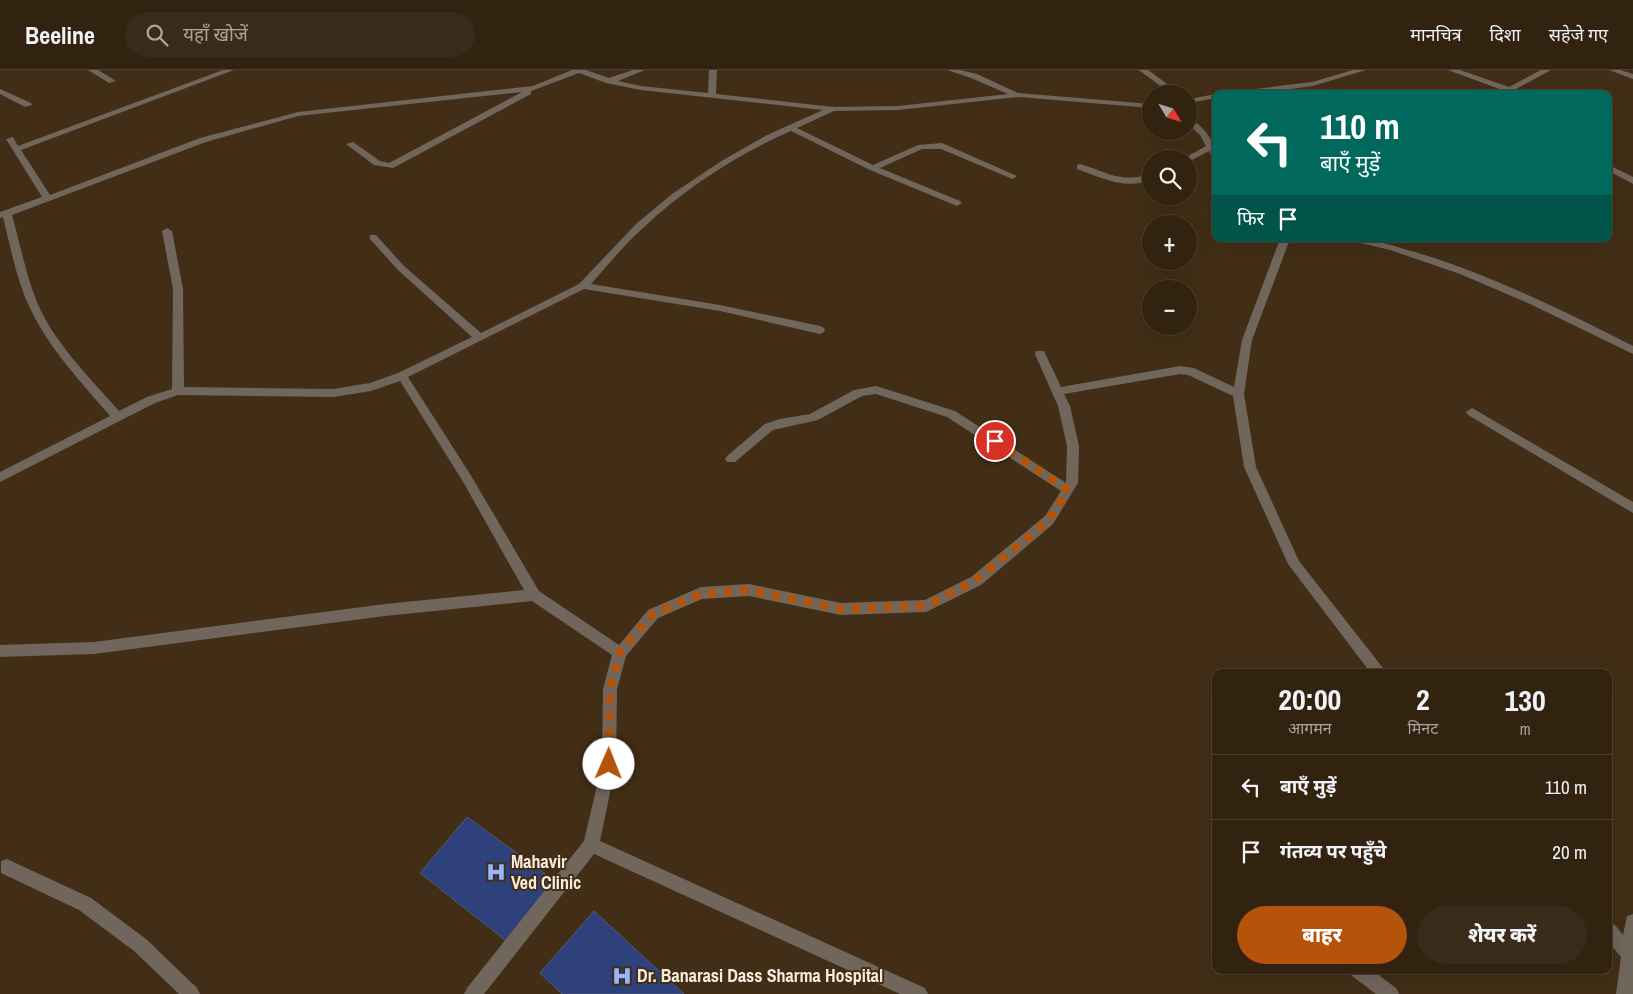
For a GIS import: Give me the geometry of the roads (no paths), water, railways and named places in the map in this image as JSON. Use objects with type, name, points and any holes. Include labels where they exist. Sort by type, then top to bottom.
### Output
[{"type":"street","points":[[92,70],[112,81]]},
{"type":"street","points":[[17,149],[230,70]]},
{"type":"street","points":[[350,144],[377,163],[390,166],[535,88],[579,70],[608,80],[641,88],[712,97],[833,108],[898,108],[1017,95],[1142,105]]},
{"type":"street","points":[[608,80],[642,70]]},
{"type":"street","points":[[712,97],[713,70]]},
{"type":"street","points":[[951,70],[974,76],[1017,95]]},
{"type":"street","points":[[1143,70],[1164,85]]},
{"type":"street","points":[[1263,90],[1313,84],[1362,70]]},
{"type":"street","points":[[1452,70],[1511,89],[1547,70]]},
{"type":"street","points":[[1613,70],[1633,77]]},
{"type":"street","points":[[118,416],[54,342],[36,312],[4,214],[203,140],[298,114],[535,88]]},
{"type":"street","points":[[0,91],[28,105]]},
{"type":"street","points":[[1198,99],[1212,97]]},
{"type":"street","points":[[0,477],[151,400],[178,391],[333,393],[371,387],[402,376],[583,286],[639,226],[674,196],[726,162],[833,108]]},
{"type":"street","points":[[791,128],[873,168],[957,203]]},
{"type":"street","points":[[1197,154],[1211,146],[1198,129]]},
{"type":"street","points":[[10,139],[48,199]]},
{"type":"street","points":[[873,168],[922,147],[942,146],[1013,176]]},
{"type":"street","points":[[1080,167],[1128,182],[1137,183],[1142,181]]},
{"type":"street","points":[[1612,170],[1633,181]]},
{"type":"street","points":[[167,231],[178,289],[178,391]]},
{"type":"street","points":[[373,237],[400,268],[479,338]]},
{"type":"street","points":[[1284,242],[1247,340],[1238,394],[1250,467],[1294,564],[1376,669]]},
{"type":"street","points":[[1367,242],[1438,262],[1505,286],[1633,350]]},
{"type":"street","points":[[583,286],[710,306],[820,330]]},
{"type":"street","points":[[473,994],[590,845],[609,764],[610,689],[620,652],[653,614],[701,594],[749,590],[841,609],[926,606],[976,580],[1049,520],[1072,483],[1073,446],[1064,406],[1040,354]]},
{"type":"street","points":[[1058,391],[1180,370],[1190,371],[1238,394]]},
{"type":"street","points":[[402,376],[466,477],[534,595],[620,652]]},
{"type":"street","points":[[730,459],[768,428],[779,422],[815,417],[854,393],[876,390],[951,414],[1068,490]]},
{"type":"street","points":[[1472,412],[1633,508]]},
{"type":"street","points":[[0,651],[94,648],[385,610],[534,595]]},
{"type":"street","points":[[590,845],[919,994]]},
{"type":"street","points":[[7,867],[85,904],[140,945],[191,994]]},
{"type":"street","points":[[1626,994],[1633,922]]},
{"type":"street","points":[[1612,934],[1631,956]]},
{"type":"street","points":[[1363,974],[1390,994]]},
{"type":"place","name":"Mahavir Ved Clinic","points":[[496,872]]},
{"type":"place","name":"Dr. Banarasi Dass Sharma Hospital","points":[[622,976]]}]
